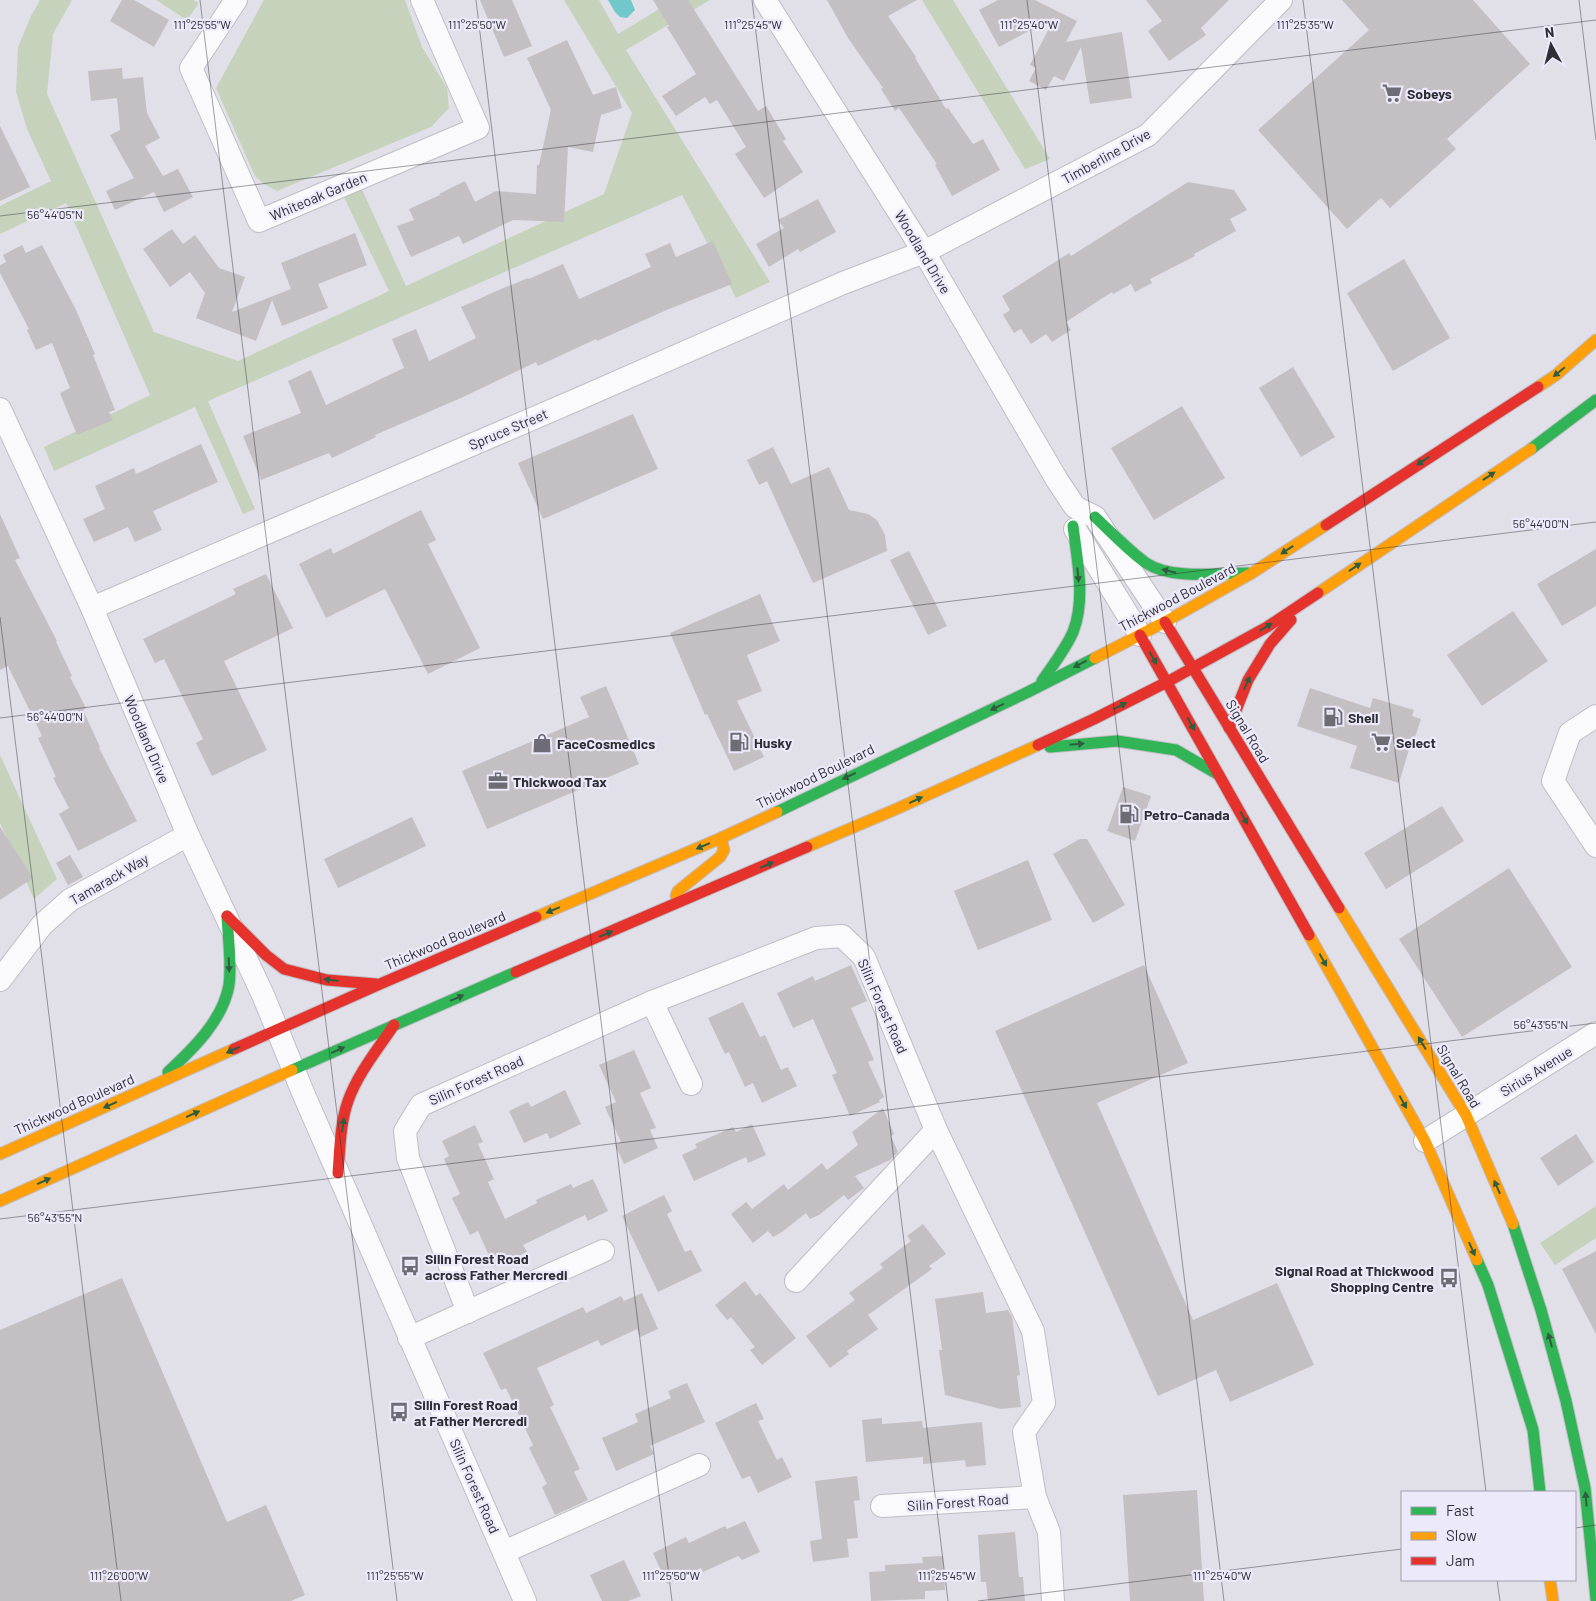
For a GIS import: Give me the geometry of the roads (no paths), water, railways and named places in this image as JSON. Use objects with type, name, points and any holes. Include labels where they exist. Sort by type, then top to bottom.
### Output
[{"type":"main road","name":"Thickwood Boulevard","points":[[0,1154],[380,984],[720,838],[1026,693],[1140,635],[1252,573],[1556,375],[1596,340]]},
{"type":"main road","points":[[0,1201],[394,1025],[894,810],[1094,719],[1167,682],[1267,626],[1530,449],[1596,400]]},
{"type":"main road","points":[[1040,685],[1065,648],[1078,615],[1080,598],[1074,516]]},
{"type":"main road","points":[[1095,517],[1147,564],[1169,572],[1186,574],[1252,573]]},
{"type":"main road","points":[[1229,728],[1248,680],[1270,644],[1314,594]]},
{"type":"main road","name":"Signal Road","points":[[1164,622],[1466,1115],[1511,1217],[1542,1310],[1564,1392],[1585,1488],[1596,1599]]},
{"type":"main road","points":[[1140,635],[1425,1141],[1488,1285],[1533,1430],[1540,1491]]},
{"type":"main road","points":[[1028,749],[1117,741],[1176,750],[1220,776]]},
{"type":"main road","points":[[674,904],[678,891],[720,857],[724,850],[720,838]]},
{"type":"main road","points":[[227,916],[266,955],[284,969],[327,980],[380,984]]},
{"type":"main road","points":[[154,1085],[200,1040],[224,1005],[228,992],[230,973],[227,916]]},
{"type":"main road","points":[[338,1173],[342,1126],[348,1099],[356,1083],[394,1025]]},
{"type":"main road","points":[[1550,1581],[1553,1601]]},
{"type":"street","name":"Whiteoak Garden","points":[[236,0],[191,68],[259,221],[478,128],[422,0]]},
{"type":"street","name":"Woodland Drive","points":[[765,0],[924,252],[1057,480],[1074,516],[1140,635]]},
{"type":"street","name":"Timberline Drive","points":[[924,252],[1148,135],[1281,0]]},
{"type":"street","name":"Spruce Street","points":[[92,608],[843,283],[924,252]]},
{"type":"street","name":"Woodland Drive","points":[[0,408],[92,608],[188,835],[227,916],[278,1031],[293,1070]]},
{"type":"street","name":"Woodland Drive","points":[[1074,516],[1095,517]]},
{"type":"street","points":[[1095,517],[1164,622]]},
{"type":"street","points":[[1596,716],[1570,734],[1553,781],[1596,846]]},
{"type":"street","name":"Tamarack Way","points":[[0,980],[42,926],[70,900],[188,835]]},
{"type":"street","name":"Silin Forest Road","points":[[468,1312],[408,1158],[405,1131],[421,1105],[652,1002],[816,938],[842,936],[864,957],[936,1130],[1033,1331],[1044,1403],[1024,1432],[1034,1497],[1050,1532],[1053,1601]]},
{"type":"street","points":[[652,1002],[691,1084]]},
{"type":"street","name":"Sirius Avenue","points":[[1425,1141],[1596,1033]]},
{"type":"street","name":"Silin Forest Road","points":[[293,1070],[525,1601]]},
{"type":"street","points":[[796,1281],[936,1130]]},
{"type":"street","points":[[410,1338],[603,1251]]},
{"type":"street","points":[[504,1552],[699,1465]]},
{"type":"street","name":"Silin Forest Road","points":[[882,1506],[1034,1497]]},
{"type":"water","points":[[608,0],[631,0],[635,10],[627,18],[620,17]]},
{"type":"place","name":"Sobeys","points":[[1392,93]]},
{"type":"place","name":"Shell","points":[[1333,717]]},
{"type":"place","name":"Husky","points":[[739,742]]},
{"type":"place","name":"Select","points":[[1381,742]]},
{"type":"place","name":"FaceCosmedics","points":[[542,743]]},
{"type":"place","name":"Thickwood Tax","points":[[498,781]]},
{"type":"place","name":"Petro-Canada","points":[[1129,814]]},
{"type":"place","name":"Silin Forest Road across Father Mercredi","points":[[410,1266]]},
{"type":"place","name":"Signal Road at Thickwood Shopping Centre","points":[[1449,1278]]},
{"type":"place","name":"Silin Forest Road at Father Mercredi","points":[[399,1412]]}]
